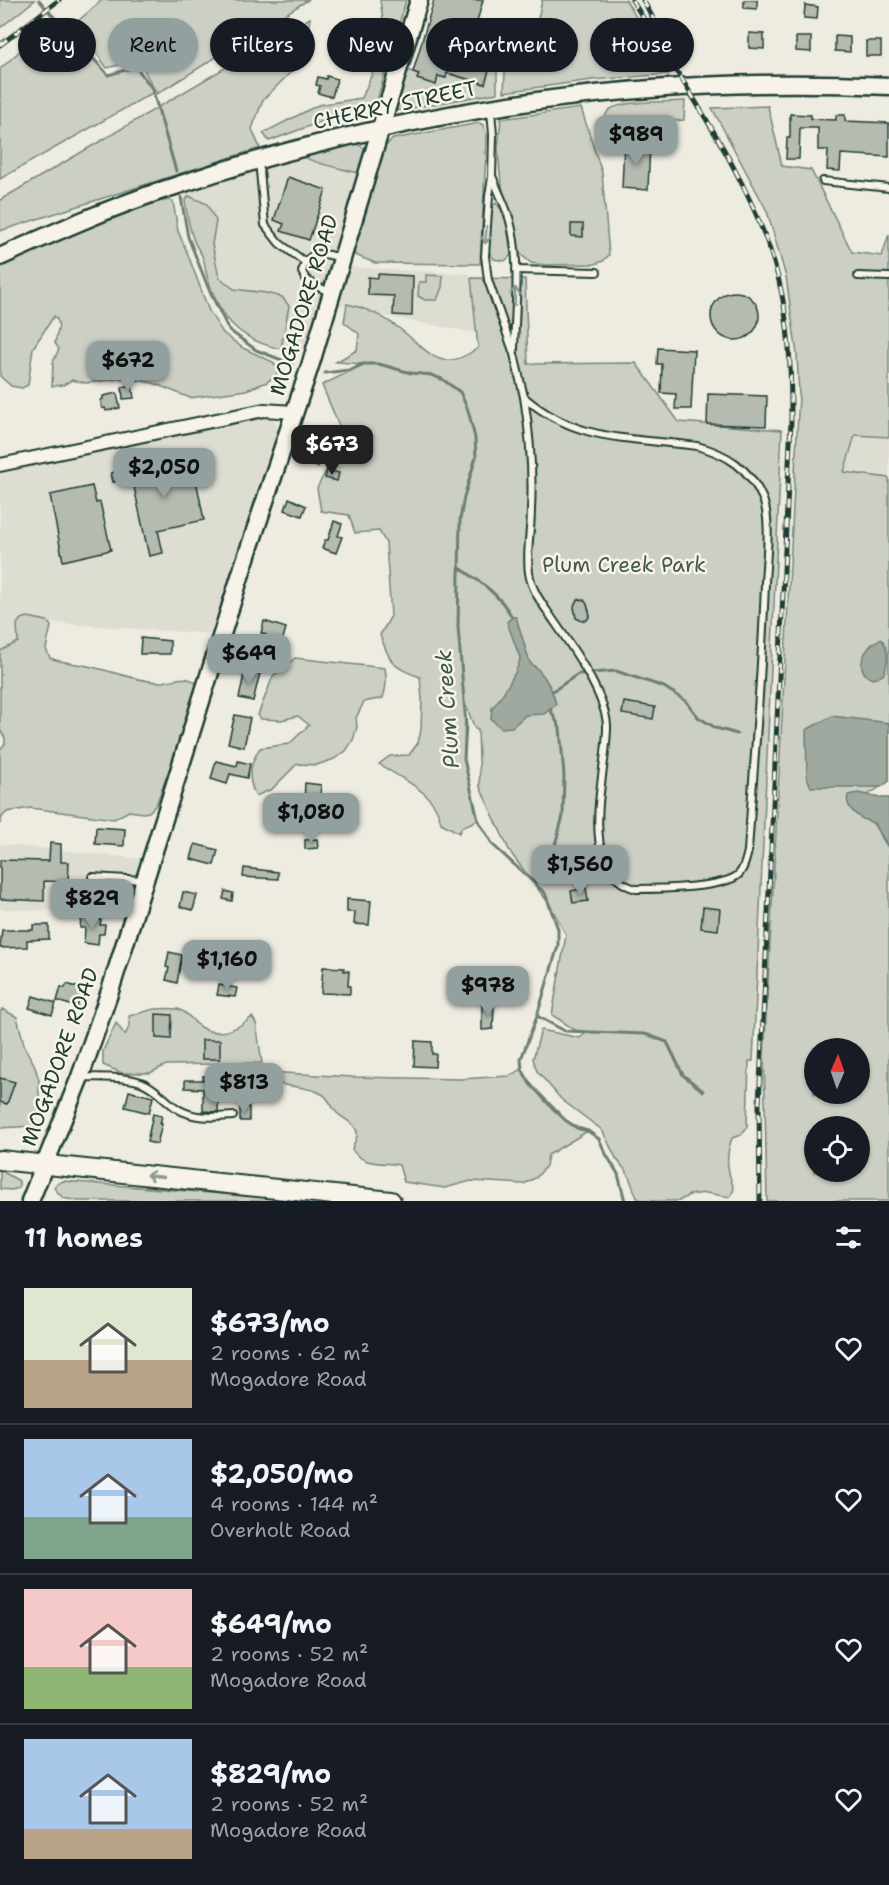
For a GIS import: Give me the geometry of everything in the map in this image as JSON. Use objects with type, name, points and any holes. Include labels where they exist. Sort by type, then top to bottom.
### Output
[{"type":"main road","points":[[0,1160],[391,1201]]},
{"type":"street","name":"MOGADORE ROAD","points":[[30,1201],[80,1077],[110,991],[243,567],[312,363],[419,0]]},
{"type":"street","name":"CHERRY STREET","points":[[0,256],[110,209],[164,189],[259,160],[380,129],[491,107],[577,95],[697,86],[789,83],[889,86]]},
{"type":"street","points":[[0,465],[264,410],[294,412]]},
{"type":"lane","points":[[491,107],[494,135],[486,242],[488,280],[514,354],[530,431],[532,475],[528,557],[531,584],[600,695],[607,726],[598,814],[599,834],[606,866],[614,878],[624,886],[636,889],[715,884],[730,880],[739,874],[748,851],[763,644],[767,540],[766,509],[763,498],[749,475],[740,466],[713,450],[697,446],[592,434],[557,420],[538,409],[524,397]]},
{"type":"lane","points":[[259,160],[265,225],[279,243],[304,262]]},
{"type":"lane","points":[[492,177],[510,221],[516,270],[514,354]]},
{"type":"lane","points":[[823,181],[889,188]]},
{"type":"lane","points":[[332,293],[306,279],[302,272],[304,262],[312,255],[322,253],[343,258]]},
{"type":"lane","points":[[516,270],[597,272]]},
{"type":"lane","points":[[858,276],[889,277]]},
{"type":"lane","points":[[92,877],[144,880]]},
{"type":"lane","points":[[80,1077],[122,1078],[140,1082],[154,1089],[179,1109],[208,1118],[233,1116]]},
{"type":"shaded area","points":[[354,143],[366,152],[309,354],[281,349],[289,307],[266,293],[234,289],[219,277],[212,244],[216,220],[189,196],[185,201],[184,189],[236,172]]},
{"type":"shaded area","points":[[347,267],[470,274],[476,333],[378,315],[364,307],[335,305]]},
{"type":"shaded area","points":[[266,416],[275,421],[281,435],[214,634],[50,623],[37,618],[18,634],[18,642],[0,651],[0,465],[231,417]]},
{"type":"shaded area","points":[[855,435],[889,437],[889,478],[844,472]]},
{"type":"shaded area","points":[[512,617],[516,617],[530,663],[540,671],[547,682],[556,705],[544,714],[526,715],[512,727],[501,728],[491,719],[492,708],[509,684],[519,663],[520,658],[507,622]]},
{"type":"shaded area","points":[[881,639],[887,651],[886,666],[883,675],[873,679],[863,671],[863,659],[865,652]]},
{"type":"shaded area","points":[[832,716],[889,723],[889,781],[881,787],[811,787],[807,777],[806,730]]},
{"type":"shaded area","points":[[858,793],[889,798],[889,848],[874,823],[859,817],[851,809],[847,800],[848,795]]},
{"type":"shaded area","points":[[0,844],[144,859],[130,913],[0,909]]},
{"type":"green space","points":[[0,0],[35,0],[0,28]]},
{"type":"green space","points":[[102,0],[308,0],[279,18],[210,18],[210,61],[198,68],[198,18],[108,18],[107,68],[96,52],[96,18],[81,18]]},
{"type":"green space","points":[[380,0],[406,0],[401,18],[383,18]]},
{"type":"green space","points":[[542,0],[626,0],[636,18],[590,18],[590,72],[668,72],[669,74],[592,80],[504,92],[505,72],[578,72],[578,18],[538,18]]},
{"type":"green space","points":[[18,53],[18,72],[96,72],[96,61],[108,75],[118,72],[140,72],[154,92],[0,179],[0,69]]},
{"type":"green space","points":[[145,72],[192,72],[157,94]]},
{"type":"green space","points":[[218,72],[291,72],[263,100],[252,129],[260,148],[0,231],[0,200]]},
{"type":"green space","points":[[373,72],[385,72],[377,101],[269,141],[263,133],[318,105],[362,98]]},
{"type":"green space","points":[[403,72],[419,74],[417,79],[436,84],[438,76],[445,78],[447,73],[484,84],[488,72],[497,72],[497,93],[394,111]]},
{"type":"green space","points":[[685,101],[684,120],[640,125],[612,143],[602,139],[605,117],[614,107],[633,103]]},
{"type":"green space","points":[[768,106],[782,166],[811,170],[852,252],[882,256],[889,234],[889,437],[855,435],[844,472],[889,478],[889,781],[859,801],[889,849],[889,1201],[767,1201],[764,1057],[799,395],[797,355],[786,277],[767,211],[712,108]]},
{"type":"green space","points":[[581,108],[602,173],[609,255],[603,261],[595,264],[531,263],[518,252],[511,212],[503,191],[498,148],[501,119]]},
{"type":"green space","points":[[479,123],[483,125],[487,136],[480,264],[375,263],[355,255],[354,250],[383,148],[393,139]]},
{"type":"green space","points":[[354,143],[366,152],[359,173],[321,164],[303,156]]},
{"type":"green space","points":[[189,196],[207,204],[216,221],[212,244],[219,277],[234,289],[282,297],[289,306],[281,349],[253,340],[242,333],[224,315],[212,291],[203,258],[191,231],[185,201]]},
{"type":"green space","points":[[173,201],[178,231],[209,311],[223,333],[243,348],[273,362],[277,368],[277,374],[267,382],[246,390],[190,398],[153,383],[126,378],[86,383],[72,380],[63,385],[52,386],[53,362],[59,349],[55,343],[58,322],[54,316],[33,348],[28,385],[22,388],[11,386],[0,376],[0,267],[25,252],[105,218],[154,202]]},
{"type":"green space","points":[[496,203],[506,221],[511,255],[505,261],[494,259],[489,252],[491,208]]},
{"type":"green space","points":[[426,275],[443,276],[437,300],[425,300],[418,296],[419,282],[426,282]]},
{"type":"green space","name":"Plum Creek Park","points":[[471,278],[525,279],[528,364],[636,363],[679,422],[782,430],[753,1061],[749,1061],[747,1127],[741,1135],[732,1138],[728,1151],[728,1170],[734,1189],[730,1197],[706,1193],[689,1195],[679,1201],[645,1201],[637,1198],[628,1174],[616,1158],[602,1130],[562,1100],[537,1071],[533,1059],[541,1030],[580,1038],[587,1032],[575,1030],[552,1015],[566,935],[550,905],[510,852],[480,787],[478,730],[475,729],[465,703],[464,759],[478,820],[462,827],[459,833],[441,823],[438,812],[425,794],[379,764],[390,756],[409,755],[418,743],[421,730],[422,699],[420,677],[393,663],[380,635],[391,616],[386,543],[379,531],[355,533],[349,515],[321,511],[317,488],[329,465],[344,450],[342,433],[322,385],[365,364],[336,362],[357,350],[359,334],[344,322],[347,304],[363,308],[385,319],[438,358],[455,359],[478,348]]},
{"type":"green space","points":[[28,617],[47,621],[51,626],[46,649],[50,658],[148,681],[162,682],[183,678],[197,684],[156,805],[149,812],[129,811],[114,819],[30,808],[7,812],[0,824],[0,749],[5,744],[5,738],[0,730],[0,651],[18,642],[17,624],[21,619]]},
{"type":"green space","points":[[295,658],[385,668],[386,683],[383,698],[364,702],[356,718],[357,727],[353,740],[346,751],[334,759],[317,765],[297,764],[272,789],[256,796],[251,783],[250,771],[260,748],[289,744],[309,725],[298,716],[281,720],[261,719],[258,715],[273,676]]},
{"type":"green space","points":[[2,1009],[17,1017],[25,1048],[34,1064],[39,1080],[39,1112],[33,1126],[0,1128],[0,1013]]},
{"type":"green space","points":[[154,1009],[181,1010],[200,1027],[214,1032],[228,1031],[252,1017],[256,1023],[262,1063],[166,1065],[150,1073],[122,1073],[103,1065],[103,1051],[116,1023],[125,1035],[130,1025],[129,1016]]},
{"type":"green space","points":[[522,1069],[534,1088],[550,1106],[568,1121],[588,1131],[548,1155],[546,1166],[537,1177],[524,1184],[471,1181],[445,1188],[404,1182],[399,1165],[367,1161],[361,1158],[352,1149],[357,1136],[355,1128],[336,1112],[324,1096],[315,1091],[276,1083],[264,1076],[267,1072],[352,1077],[460,1079],[509,1076]]},
{"type":"green space","points":[[0,1170],[19,1181],[19,1188],[0,1189]]},
{"type":"green space","points":[[63,1181],[309,1201],[78,1201],[63,1198],[54,1188],[56,1184]]},
{"type":"building","points":[[434,0],[483,0],[478,18],[429,18]]},
{"type":"building","points":[[744,0],[757,0],[757,9],[744,8]]},
{"type":"building","points":[[805,5],[818,7],[817,19],[804,18]]},
{"type":"building","points":[[426,27],[426,72],[489,72],[485,84],[447,73],[446,78],[438,76],[436,85],[417,79],[419,74],[413,72]]},
{"type":"building","points":[[749,33],[764,34],[764,49],[749,48]]},
{"type":"building","points":[[835,36],[850,37],[850,52],[835,51]]},
{"type":"building","points":[[796,37],[811,37],[811,52],[796,51]]},
{"type":"building","points":[[866,41],[881,41],[881,56],[866,56]]},
{"type":"building","points":[[327,76],[337,79],[332,97],[318,93],[320,86],[316,85],[318,77],[326,79]]},
{"type":"building","points":[[790,114],[811,115],[811,119],[836,120],[836,115],[845,115],[845,121],[889,123],[889,157],[841,154],[840,171],[827,170],[828,150],[818,150],[818,128],[800,128],[799,159],[786,159],[787,138],[790,138]]},
{"type":"building","points":[[624,142],[650,143],[648,190],[622,188]]},
{"type":"building","points":[[288,177],[326,190],[309,240],[281,231],[284,224],[274,220]]},
{"type":"building","points":[[571,224],[583,224],[583,237],[571,236]]},
{"type":"building","points":[[378,274],[413,276],[412,316],[393,315],[394,296],[368,295],[368,277],[378,278]]},
{"type":"building","points":[[730,292],[740,292],[755,302],[759,316],[758,325],[749,336],[740,340],[730,340],[715,330],[711,321],[711,311],[721,296]]},
{"type":"building","points":[[658,348],[694,350],[691,409],[675,409],[676,394],[661,393],[662,364],[657,364]]},
{"type":"building","points":[[132,385],[134,398],[123,399],[122,387]]},
{"type":"building","points":[[117,393],[120,408],[106,411],[102,408],[103,396]]},
{"type":"building","points":[[708,394],[767,396],[766,426],[707,424]]},
{"type":"building","points":[[306,431],[331,439],[328,450],[324,449],[318,467],[297,461]]},
{"type":"building","points":[[192,460],[204,520],[158,530],[163,553],[149,556],[132,478],[113,482],[111,473],[145,466],[146,470]]},
{"type":"building","points":[[327,470],[339,473],[337,481],[325,478]]},
{"type":"building","points":[[92,486],[96,503],[100,502],[111,550],[63,561],[50,495]]},
{"type":"building","points":[[289,498],[306,506],[302,516],[285,510]]},
{"type":"building","points":[[334,521],[342,524],[338,536],[342,537],[336,553],[322,548],[325,540],[328,540]]},
{"type":"building","points":[[579,599],[584,600],[587,604],[590,615],[587,620],[582,621],[576,618],[574,607]]},
{"type":"building","points":[[264,621],[286,628],[278,656],[272,654],[271,659],[262,656],[266,635],[261,633]]},
{"type":"building","points":[[141,638],[170,641],[170,654],[140,654]]},
{"type":"building","points":[[245,670],[260,673],[253,701],[239,698]]},
{"type":"building","points":[[624,702],[655,707],[653,719],[622,714]]},
{"type":"building","points":[[235,715],[250,718],[244,747],[228,743]]},
{"type":"building","points":[[216,761],[237,766],[238,761],[250,764],[247,778],[230,774],[227,784],[211,779]]},
{"type":"building","points":[[305,783],[321,785],[319,804],[304,802]]},
{"type":"building","points":[[96,827],[125,829],[124,846],[95,844]]},
{"type":"building","points":[[317,839],[318,848],[305,849],[305,840]]},
{"type":"building","points":[[50,843],[61,844],[61,862],[69,862],[68,882],[44,881],[44,901],[0,899],[0,860],[49,861]]},
{"type":"building","points":[[195,844],[218,850],[214,865],[191,859]]},
{"type":"building","points":[[244,868],[278,872],[278,879],[243,877]]},
{"type":"building","points":[[586,888],[588,901],[573,903],[571,891]]},
{"type":"building","points":[[225,891],[233,893],[232,901],[223,899]]},
{"type":"building","points":[[183,892],[197,895],[193,910],[180,907]]},
{"type":"building","points":[[347,899],[371,901],[369,925],[354,924],[355,912],[347,912]]},
{"type":"building","points":[[703,907],[720,909],[718,930],[701,928]]},
{"type":"building","points":[[81,918],[101,920],[100,925],[105,925],[104,934],[99,934],[98,945],[84,943],[85,928],[80,928]]},
{"type":"building","points":[[33,925],[49,925],[49,939],[27,940],[27,947],[0,948],[2,930],[33,930]]},
{"type":"building","points":[[169,952],[182,955],[177,983],[166,980]]},
{"type":"building","points":[[323,967],[344,968],[344,971],[349,971],[350,994],[321,993]]},
{"type":"building","points":[[67,984],[83,989],[77,1007],[57,1001],[61,987],[65,988]]},
{"type":"building","points":[[219,985],[237,988],[235,997],[217,995]]},
{"type":"building","points":[[33,996],[56,1003],[52,1015],[29,1008]]},
{"type":"building","points":[[482,1005],[494,1005],[493,1029],[482,1030]]},
{"type":"building","points":[[156,1014],[172,1015],[171,1039],[156,1038]]},
{"type":"building","points":[[202,1040],[220,1040],[220,1059],[202,1059]]},
{"type":"building","points":[[415,1041],[432,1042],[432,1054],[436,1054],[435,1067],[414,1066]]},
{"type":"building","points":[[203,1076],[230,1076],[229,1086],[219,1086],[218,1112],[203,1111],[203,1089],[185,1088],[185,1080],[203,1080]]},
{"type":"building","points":[[0,1078],[15,1082],[7,1104],[0,1102]]},
{"type":"building","points":[[129,1091],[153,1097],[149,1113],[125,1107]]},
{"type":"building","points":[[240,1107],[249,1107],[249,1121],[240,1121]]},
{"type":"building","points":[[153,1114],[162,1116],[157,1144],[147,1142]]},
{"type":"waterway","name":"Plum Creek","points":[[39,0],[108,75],[136,67],[152,88],[176,171]]},
{"type":"waterway","name":"Plum Creek","points":[[181,197],[188,237],[210,292],[229,330],[256,350],[292,364]]},
{"type":"waterway","name":"Plum Creek","points":[[325,373],[349,370],[363,364],[379,364],[411,373],[431,375],[442,379],[460,392],[468,410],[475,438],[476,457],[460,520],[458,627],[466,725],[464,759],[478,820],[493,845],[545,893],[558,929],[558,946],[537,1016],[521,1059],[522,1069],[530,1084],[565,1120],[599,1139],[618,1174],[625,1201]]},
{"type":"waterway","points":[[460,568],[496,596],[512,617]]},
{"type":"waterway","points":[[553,691],[578,674],[616,671],[664,687],[686,701],[698,717],[716,728],[737,734]]},
{"type":"waterway","points":[[533,882],[555,845],[563,816],[564,775],[560,728],[550,709]]},
{"type":"waterway","points":[[537,1016],[565,1031],[645,1034],[667,1042],[683,1075],[703,1091]]},
{"type":"railway","points":[[0,45],[59,0]]},
{"type":"railway","points":[[632,0],[715,134],[752,205],[767,241],[778,277],[787,330],[791,421],[759,1105],[760,1201]]},
{"type":"railway","points":[[643,0],[653,18]]}]
